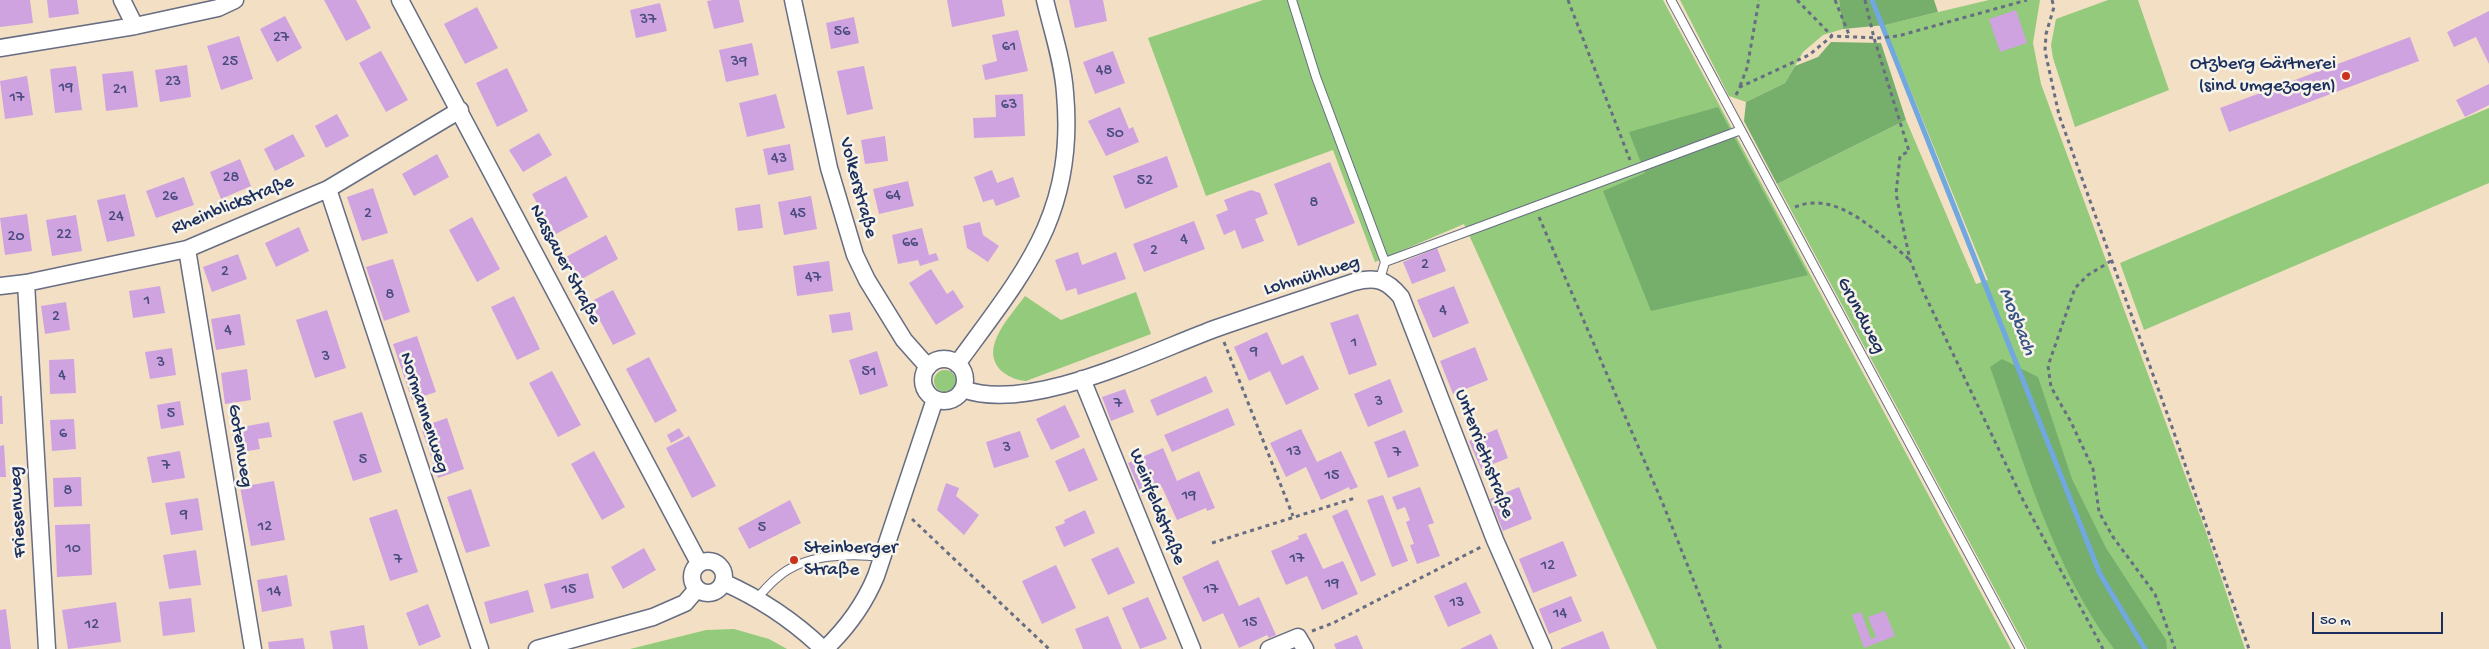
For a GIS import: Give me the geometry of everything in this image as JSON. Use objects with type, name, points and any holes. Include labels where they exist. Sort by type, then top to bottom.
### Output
[{"type":"street","points":[[122,0],[135,26]]},
{"type":"street","points":[[0,48],[135,26],[218,8],[235,0]]},
{"type":"street","name":"Nassauer Straße","points":[[400,0],[460,110],[690,550],[699,563]]},
{"type":"street","name":"Volkerstraße","points":[[793,0],[829,168],[855,256],[867,280],[904,340],[928,367]]},
{"type":"street","points":[[957,364],[1021,276],[1041,243],[1055,206],[1064,168],[1068,130],[1065,91],[1045,0]]},
{"type":"street","name":"Rheinblickstraße","points":[[0,286],[26,283],[187,249],[328,189],[460,110]]},
{"type":"street","name":"Normannenweg","points":[[328,189],[480,649]]},
{"type":"street","name":"Gotenweg","points":[[187,249],[253,649]]},
{"type":"street","name":"Lohmühlweg","points":[[963,389],[977,394],[1014,395],[1036,392],[1082,379],[1218,328],[1354,282],[1368,278],[1380,279]]},
{"type":"street","name":"Unterriethstraße","points":[[1380,279],[1392,286],[1401,297],[1495,540],[1543,649]]},
{"type":"street","name":"Friesenweg","points":[[26,283],[47,649]]},
{"type":"street","points":[[939,360],[951,361],[957,364],[965,378],[963,389],[954,399],[948,401],[935,399],[930,396],[924,385],[925,372],[928,367],[939,360]]},
{"type":"street","name":"Weinfeldstraße","points":[[1082,379],[1192,649]]},
{"type":"street","points":[[723,582],[741,589],[810,636],[824,649],[849,625],[867,598],[935,399]]},
{"type":"street","points":[[709,561],[718,564],[723,572],[723,582],[719,588],[712,592],[704,593],[698,589],[692,576],[699,563],[709,561]]},
{"type":"street","points":[[537,649],[653,617],[685,603],[698,589]]},
{"type":"street","points":[[1269,649],[1301,643]]},
{"type":"lane","points":[[1292,0],[1316,78],[1385,262]]},
{"type":"lane","name":"Grundweg","points":[[1671,0],[2020,649]]},
{"type":"lane","name":"Lohmühlweg","points":[[1380,279],[1385,262],[1741,130]]},
{"type":"lane","points":[[756,599],[779,575],[800,564],[836,555],[858,554],[882,557]]},
{"type":"path","points":[[1568,0],[1634,170]]},
{"type":"path","points":[[1729,109],[1747,68],[1759,0]]},
{"type":"path","points":[[1797,0],[1832,36]]},
{"type":"path","points":[[1835,0],[1850,37]]},
{"type":"path","points":[[1865,0],[1874,38],[1909,151],[1900,156],[1896,194],[1910,260],[1922,290],[2019,491],[2102,649]]},
{"type":"path","points":[[1740,87],[1808,55],[1832,36],[1874,38],[1898,36],[2026,0]]},
{"type":"path","points":[[2052,0],[2054,7],[2046,34],[2045,51],[2059,114],[2248,649]]},
{"type":"path","points":[[1786,211],[1800,205],[1828,203],[1857,218],[1910,260]]},
{"type":"path","points":[[1534,207],[1662,504],[1721,649]]},
{"type":"path","points":[[2111,261],[2088,275],[2074,288],[2048,366],[2051,388],[2071,422],[2093,469],[2099,512],[2113,537],[2155,594],[2175,649]]},
{"type":"path","points":[[1218,328],[1293,516]]},
{"type":"path","points":[[1212,543],[1354,498]]},
{"type":"path","points":[[898,506],[1049,649]]},
{"type":"path","points":[[1301,643],[1332,623],[1495,540]]},
{"type":"green space","points":[[1263,0],[1663,0],[2011,649],[1657,649],[1464,224],[1375,262],[1333,150],[1206,196],[1148,38]]},
{"type":"green space","points":[[1680,0],[1839,0],[1843,29],[1823,35],[1803,52],[1785,83],[1746,102],[1729,96]]},
{"type":"green space","points":[[1839,0],[1934,0],[1938,12],[1885,25],[1843,29]]},
{"type":"green space","points":[[1989,0],[2040,0],[2033,43],[2041,84],[2205,529],[2245,649],[2027,649],[1777,184],[1906,120],[1976,284],[1988,280],[1884,25]]},
{"type":"green space","points":[[2108,0],[2138,0],[2169,90],[2075,127],[2053,58],[2051,45],[2056,19]]},
{"type":"green space","points":[[1831,42],[1881,43],[1906,120],[1777,184],[1744,121],[1746,102],[1785,83],[1795,66],[1818,57]]},
{"type":"green space","points":[[1718,107],[1808,275],[1651,311],[1603,191],[1645,173],[1629,132]]},
{"type":"green space","points":[[2489,108],[2489,183],[2144,330],[2120,263]]},
{"type":"green space","points":[[1136,292],[1151,334],[1026,381],[1005,374],[996,364],[993,350],[997,336],[1025,296],[1061,320]]},
{"type":"green space","points":[[2002,359],[2038,377],[2072,479],[2106,548],[2166,640],[2167,649],[2114,649],[2074,584],[2042,513],[1990,367]]},
{"type":"green space","points":[[945,370],[953,373],[956,381],[953,389],[945,392],[937,389],[934,381],[937,373]]},
{"type":"green space","points":[[734,629],[769,639],[787,649],[630,649],[706,630]]},
{"type":"building","points":[[0,0],[30,0],[33,23],[0,27]]},
{"type":"building","points":[[47,0],[77,0],[79,14],[49,18]]},
{"type":"building","points":[[324,0],[356,0],[371,28],[346,41]]},
{"type":"building","points":[[739,0],[744,22],[714,29],[707,1]]},
{"type":"building","points":[[947,0],[1002,0],[1005,16],[952,27]]},
{"type":"building","points":[[1069,0],[1103,0],[1107,21],[1075,28]]},
{"type":"building","points":[[660,3],[667,31],[636,38],[630,10]]},
{"type":"building","points":[[477,7],[498,48],[465,64],[444,24]]},
{"type":"building","points":[[2016,10],[2027,43],[2000,52],[1989,19]]},
{"type":"building","points":[[2489,11],[2489,64],[2476,37],[2454,47],[2447,32]]},
{"type":"building","points":[[285,16],[302,48],[277,62],[260,29]]},
{"type":"building","points":[[854,17],[859,43],[831,49],[826,23]]},
{"type":"building","points":[[1018,30],[1028,71],[985,80],[982,65],[997,61],[992,35]]},
{"type":"building","points":[[239,36],[253,79],[221,90],[207,46]]},
{"type":"building","points":[[2410,37],[2419,61],[2229,132],[2220,108]]},
{"type":"building","points":[[752,43],[759,75],[726,82],[719,50]]},
{"type":"building","points":[[381,51],[408,100],[386,112],[359,63]]},
{"type":"building","points":[[1113,51],[1125,83],[1095,94],[1083,62]]},
{"type":"building","points":[[187,65],[191,97],[160,102],[155,70]]},
{"type":"building","points":[[76,66],[82,110],[55,113],[50,69]]},
{"type":"building","points":[[864,66],[873,109],[847,115],[837,71]]},
{"type":"building","points":[[507,68],[528,111],[497,127],[476,83]]},
{"type":"building","points":[[133,71],[138,107],[106,111],[102,74]]},
{"type":"building","points":[[27,76],[33,115],[5,119],[0,81]]},
{"type":"building","points":[[2489,84],[2489,105],[2465,117],[2456,100]]},
{"type":"building","points":[[776,94],[785,128],[747,137],[739,103]]},
{"type":"building","points":[[1023,94],[1025,136],[974,138],[973,118],[996,117],[995,95]]},
{"type":"building","points":[[1120,107],[1129,129],[1133,127],[1139,142],[1106,156],[1088,121]]},
{"type":"building","points":[[337,114],[349,136],[326,148],[315,126]]},
{"type":"building","points":[[539,133],[552,155],[523,172],[509,150]]},
{"type":"building","points":[[293,134],[305,156],[275,171],[264,149]]},
{"type":"building","points":[[885,136],[888,161],[865,164],[861,140]]},
{"type":"building","points":[[790,144],[794,170],[768,175],[763,149]]},
{"type":"building","points":[[437,154],[449,177],[414,196],[402,174]]},
{"type":"building","points":[[1167,156],[1178,187],[1125,209],[1113,176]]},
{"type":"building","points":[[240,159],[251,186],[221,199],[210,172]]},
{"type":"building","points":[[1330,162],[1355,223],[1298,246],[1274,184]]},
{"type":"building","points":[[992,170],[997,183],[1013,177],[1020,197],[996,206],[993,199],[983,202],[974,177]]},
{"type":"building","points":[[566,176],[588,217],[554,235],[532,194]]},
{"type":"building","points":[[184,177],[194,205],[156,218],[146,191]]},
{"type":"building","points":[[908,181],[914,206],[879,214],[873,189]]},
{"type":"building","points":[[373,188],[388,233],[362,241],[347,197]]},
{"type":"building","points":[[1251,190],[1260,193],[1268,214],[1255,219],[1264,241],[1242,249],[1235,230],[1224,235],[1216,215],[1228,210],[1224,200]]},
{"type":"building","points":[[125,194],[135,236],[107,242],[97,200]]},
{"type":"building","points":[[811,196],[817,229],[784,235],[778,202]]},
{"type":"building","points":[[760,204],[763,228],[738,231],[735,208]]},
{"type":"building","points":[[27,214],[32,251],[5,255],[0,218]]},
{"type":"building","points":[[76,215],[82,251],[52,256],[46,220]]},
{"type":"building","points":[[472,217],[500,269],[477,282],[449,230]]},
{"type":"building","points":[[1194,221],[1205,249],[1144,272],[1133,244]]},
{"type":"building","points":[[980,222],[983,235],[999,246],[988,262],[967,248],[963,226]]},
{"type":"building","points":[[299,227],[309,251],[276,267],[265,243]]},
{"type":"building","points":[[922,228],[929,255],[936,253],[939,260],[920,266],[918,260],[898,264],[892,235]]},
{"type":"building","points":[[606,235],[618,259],[578,281],[566,257]]},
{"type":"building","points":[[1437,248],[1446,271],[1412,284],[1403,262]]},
{"type":"building","points":[[1078,252],[1082,265],[1116,252],[1126,279],[1078,295],[1076,288],[1066,291],[1055,260]]},
{"type":"building","points":[[238,254],[247,279],[212,292],[203,267]]},
{"type":"building","points":[[393,259],[410,312],[384,321],[366,267]]},
{"type":"building","points":[[829,261],[833,291],[797,296],[793,266]]},
{"type":"building","points":[[931,269],[947,294],[953,290],[964,307],[936,325],[909,283]]},
{"type":"building","points":[[160,286],[165,313],[133,318],[129,291]]},
{"type":"building","points":[[1454,286],[1469,323],[1433,338],[1417,300]]},
{"type":"building","points":[[613,290],[636,334],[613,345],[590,302]]},
{"type":"building","points":[[514,296],[540,349],[517,360],[491,307]]},
{"type":"building","points":[[66,302],[70,330],[45,334],[41,306]]},
{"type":"building","points":[[327,310],[346,368],[315,378],[296,320]]},
{"type":"building","points":[[850,312],[853,330],[832,333],[829,315]]},
{"type":"building","points":[[240,314],[245,345],[216,350],[211,319]]},
{"type":"building","points":[[1358,314],[1377,365],[1349,375],[1330,323]]},
{"type":"building","points":[[1267,332],[1282,365],[1303,355],[1319,389],[1286,405],[1270,371],[1249,381],[1234,347]]},
{"type":"building","points":[[417,336],[436,392],[412,400],[393,344]]},
{"type":"building","points":[[1475,347],[1488,380],[1453,394],[1440,361]]},
{"type":"building","points":[[172,348],[176,375],[150,379],[145,352]]},
{"type":"building","points":[[877,351],[888,386],[860,395],[849,360]]},
{"type":"building","points":[[649,357],[677,411],[655,423],[626,369]]},
{"type":"building","points":[[74,359],[76,393],[50,394],[49,360]]},
{"type":"building","points":[[247,369],[251,400],[225,404],[221,373]]},
{"type":"building","points":[[552,371],[581,425],[558,437],[529,383]]},
{"type":"building","points":[[1206,376],[1213,392],[1157,416],[1150,400]]},
{"type":"building","points":[[1390,379],[1403,412],[1368,427],[1354,394]]},
{"type":"building","points":[[1125,389],[1134,412],[1111,421],[1102,397]]},
{"type":"building","points":[[0,396],[2,396],[3,424],[0,424]]},
{"type":"building","points":[[180,401],[184,425],[161,429],[157,405]]},
{"type":"building","points":[[1065,405],[1080,437],[1051,450],[1036,419]]},
{"type":"building","points":[[1228,408],[1235,425],[1172,452],[1164,435]]},
{"type":"building","points":[[362,412],[382,472],[353,481],[333,421]]},
{"type":"building","points":[[447,418],[464,469],[438,478],[421,427]]},
{"type":"building","points":[[74,419],[76,449],[52,451],[50,420]]},
{"type":"building","points":[[269,422],[272,437],[258,439],[260,449],[236,453],[231,429]]},
{"type":"building","points":[[679,428],[684,436],[671,443],[667,435]]},
{"type":"building","points":[[1301,429],[1317,462],[1341,451],[1358,487],[1350,490],[1349,487],[1321,500],[1306,467],[1286,477],[1270,443]]},
{"type":"building","points":[[1497,429],[1508,458],[1481,469],[1469,441]]},
{"type":"building","points":[[1405,430],[1419,466],[1388,478],[1374,442]]},
{"type":"building","points":[[1020,431],[1029,457],[994,468],[986,442]]},
{"type":"building","points":[[689,436],[716,486],[692,498],[666,448]]},
{"type":"building","points":[[4,445],[6,477],[0,477],[0,446]]},
{"type":"building","points":[[1084,448],[1098,480],[1069,492],[1055,461]]},
{"type":"building","points":[[1163,448],[1177,481],[1199,471],[1215,508],[1207,511],[1206,508],[1177,520],[1162,487],[1142,496],[1128,463]]},
{"type":"building","points":[[180,451],[185,478],[152,483],[147,457]]},
{"type":"building","points":[[594,451],[625,507],[602,520],[571,464]]},
{"type":"building","points":[[81,477],[82,506],[54,507],[53,478]]},
{"type":"building","points":[[274,481],[285,540],[251,546],[240,487]]},
{"type":"building","points":[[946,483],[959,488],[956,496],[979,515],[964,535],[937,510]]},
{"type":"building","points":[[1420,487],[1434,523],[1428,525],[1440,556],[1417,564],[1410,545],[1414,544],[1406,522],[1410,520],[1405,507],[1397,510],[1392,497]]},
{"type":"building","points":[[1519,487],[1532,519],[1503,531],[1490,499]]},
{"type":"building","points":[[471,489],[490,546],[466,553],[447,497]]},
{"type":"building","points":[[1383,495],[1408,561],[1392,567],[1367,500]]},
{"type":"building","points":[[198,498],[203,530],[171,535],[165,503]]},
{"type":"building","points":[[790,500],[801,523],[749,549],[738,528]]},
{"type":"building","points":[[397,509],[418,572],[390,581],[369,518]]},
{"type":"building","points":[[1347,509],[1376,575],[1361,582],[1332,516]]},
{"type":"building","points":[[1085,510],[1095,533],[1064,547],[1055,527],[1065,523],[1064,520]]},
{"type":"building","points":[[90,524],[92,575],[57,577],[55,525]]},
{"type":"building","points":[[1306,533],[1323,569],[1343,561],[1358,594],[1322,610],[1307,576],[1286,585],[1271,551],[1299,539],[1298,536]]},
{"type":"building","points":[[1563,541],[1577,576],[1533,593],[1519,559]]},
{"type":"building","points":[[1118,547],[1135,583],[1108,595],[1091,559]]},
{"type":"building","points":[[644,548],[656,570],[623,589],[611,567]]},
{"type":"building","points":[[196,550],[201,585],[169,589],[163,555]]},
{"type":"building","points":[[1218,560],[1239,606],[1259,597],[1276,635],[1269,638],[1267,635],[1239,648],[1223,613],[1203,622],[1182,577]]},
{"type":"building","points":[[1056,565],[1076,608],[1042,624],[1022,581]]},
{"type":"building","points":[[588,573],[594,598],[551,609],[544,584]]},
{"type":"building","points":[[287,575],[292,606],[262,612],[257,580]]},
{"type":"building","points":[[1466,582],[1481,613],[1448,627],[1434,596]]},
{"type":"building","points":[[528,590],[534,612],[490,624],[484,602]]},
{"type":"building","points":[[1571,596],[1582,621],[1549,634],[1539,609]]},
{"type":"building","points":[[1148,597],[1167,639],[1140,649],[1122,608]]},
{"type":"building","points":[[191,598],[195,632],[163,636],[159,602]]},
{"type":"building","points":[[116,602],[121,642],[68,649],[62,610]]},
{"type":"building","points":[[428,604],[441,637],[419,646],[406,613]]},
{"type":"building","points":[[6,609],[11,649],[0,649],[0,610]]},
{"type":"building","points":[[1885,611],[1895,636],[1864,648],[1852,615],[1861,612],[1871,639],[1876,637],[1868,617]]},
{"type":"building","points":[[1108,616],[1122,649],[1083,649],[1075,629]]},
{"type":"building","points":[[364,625],[368,649],[333,649],[330,631]]},
{"type":"building","points":[[1603,631],[1610,649],[1561,649],[1561,648]]},
{"type":"building","points":[[1491,634],[1498,649],[1460,649]]},
{"type":"building","points":[[1357,635],[1363,649],[1336,649],[1334,644]]},
{"type":"building","points":[[303,638],[305,649],[269,649],[268,642]]},
{"type":"waterway","name":"Mosbach","points":[[1872,0],[2100,574],[2145,649]]},
{"type":"place","name":"Otzberg Gärtnerei (sind umgezogen)","points":[[2346,76]]},
{"type":"place","name":"Steinberger Straße","points":[[794,560]]}]
